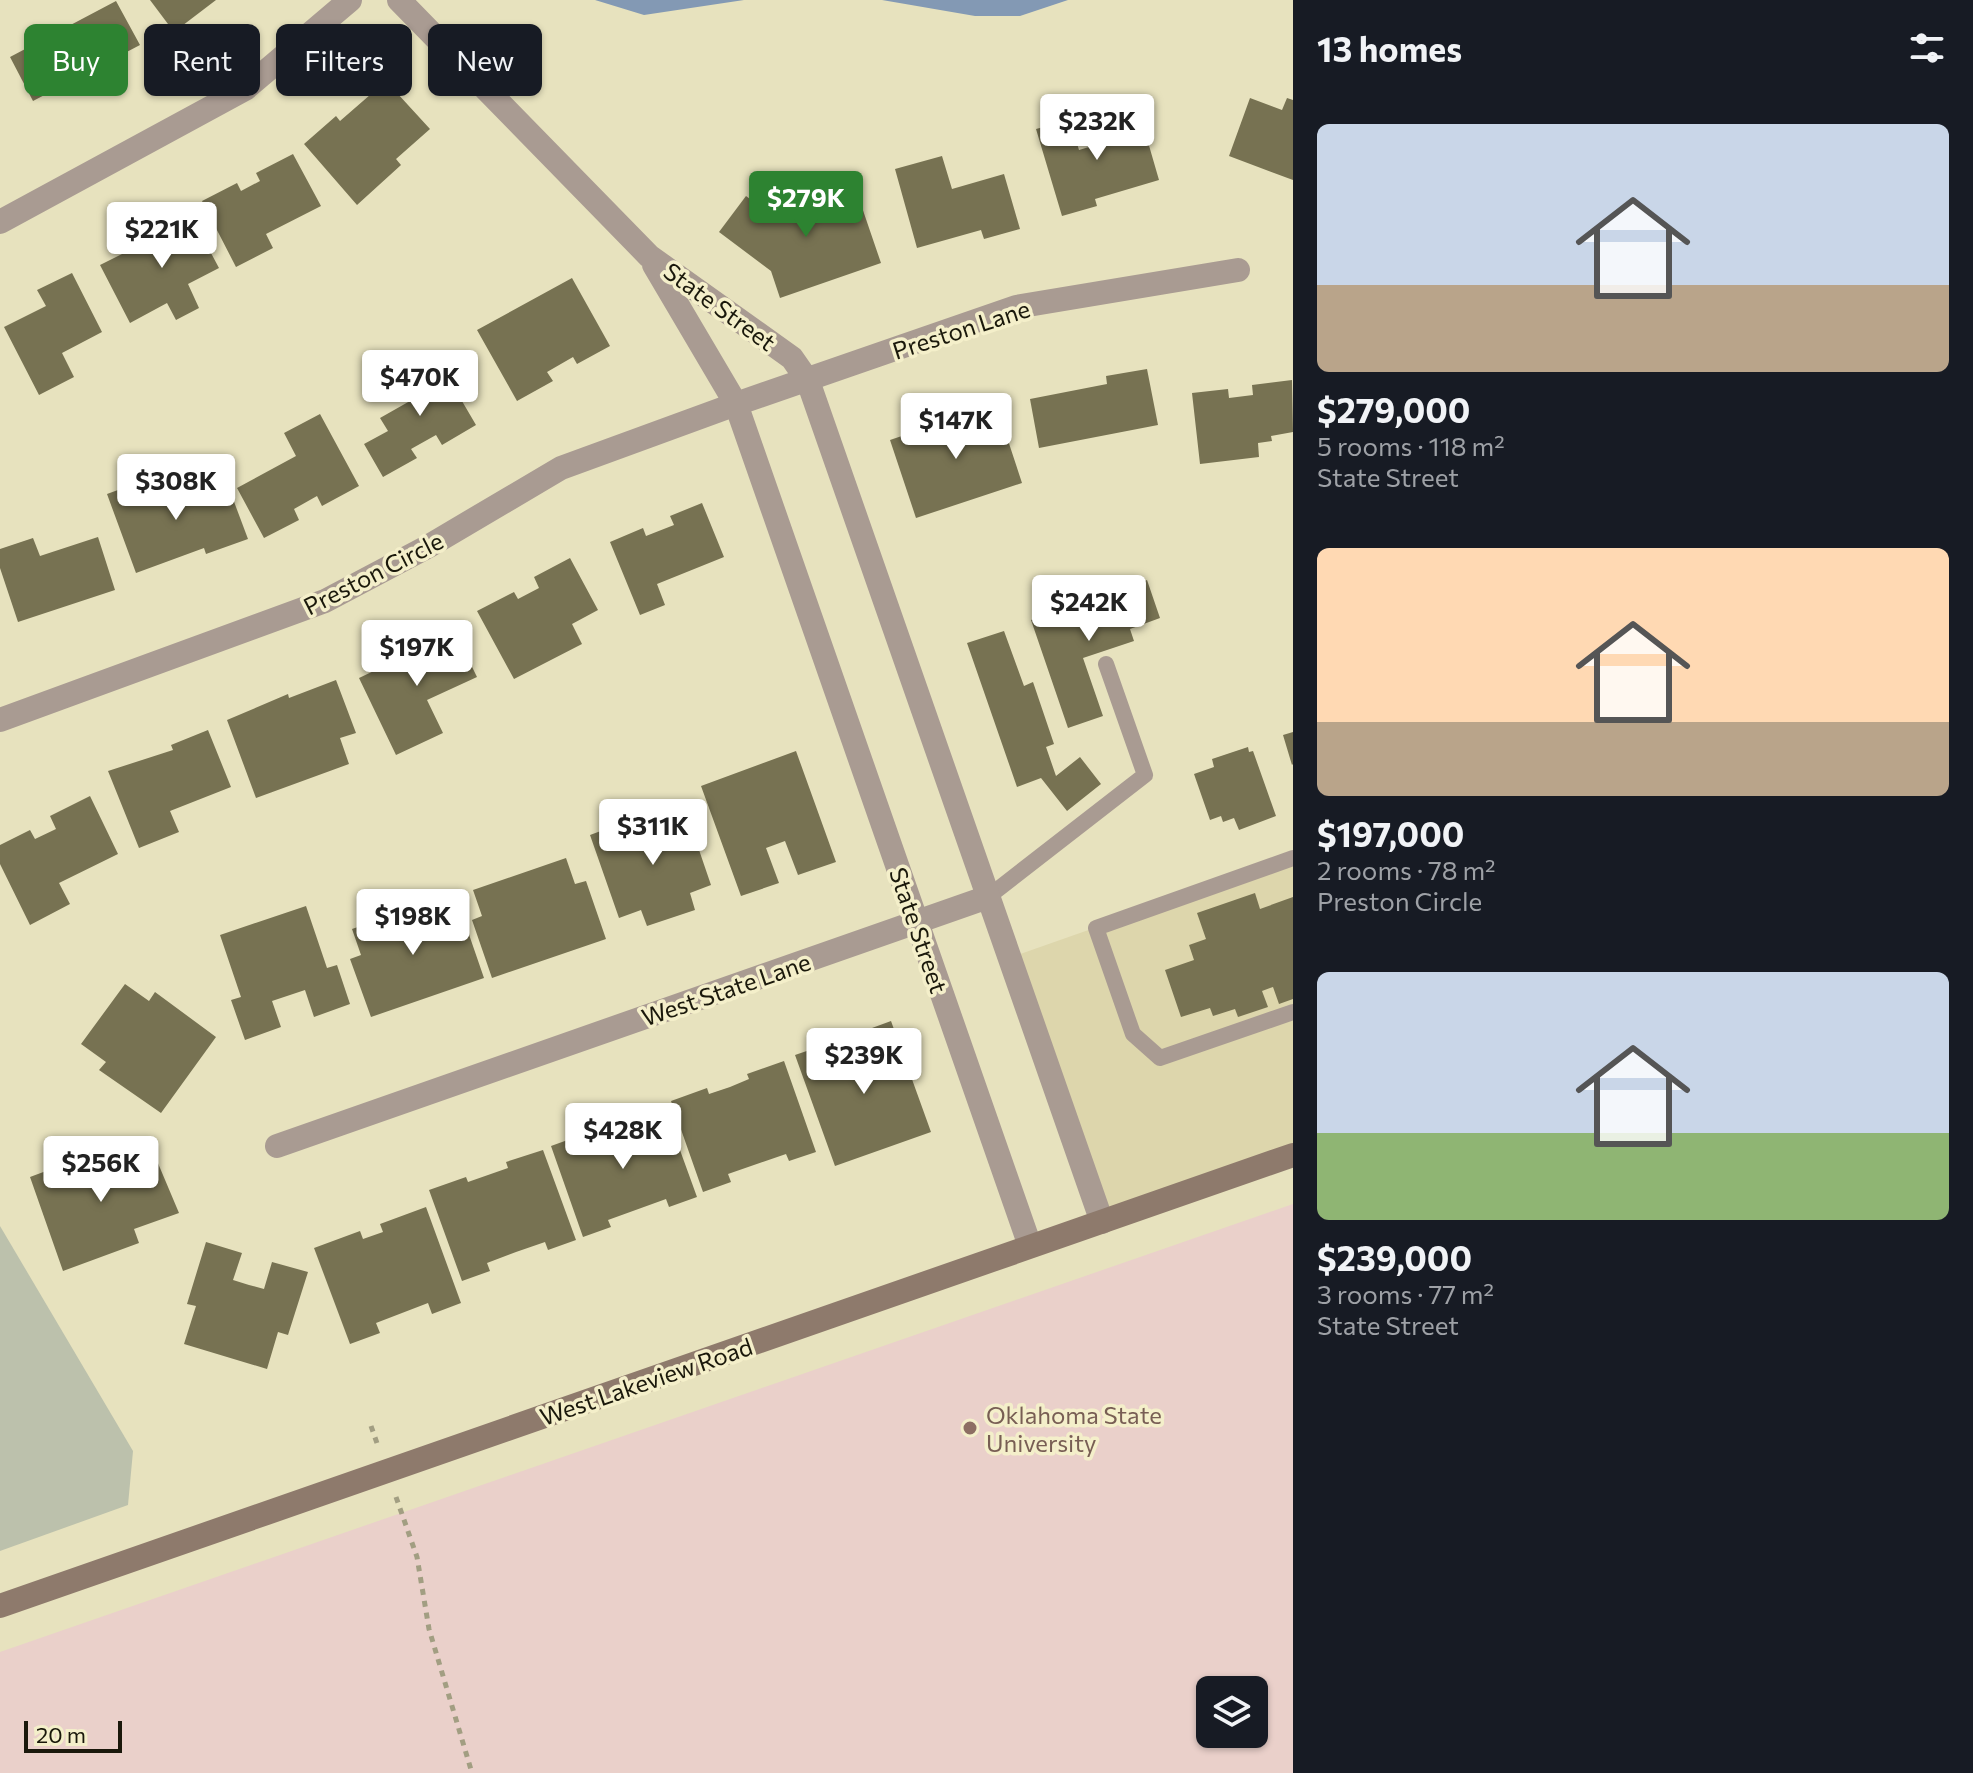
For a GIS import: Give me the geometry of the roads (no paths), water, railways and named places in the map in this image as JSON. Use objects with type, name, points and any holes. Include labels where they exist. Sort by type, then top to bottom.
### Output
[{"type":"main road","name":"West Lakeview Road","points":[[0,1606],[1293,1155]]},
{"type":"street","points":[[0,222],[245,89],[350,0]]},
{"type":"street","points":[[399,0],[649,256]]},
{"type":"street","name":"State Street","points":[[649,256],[792,358],[808,381],[1102,1222]]},
{"type":"street","name":"State Street","points":[[649,256],[736,404],[1030,1246]]},
{"type":"street","name":"Preston Lane","points":[[736,404],[1016,307],[1238,270]]},
{"type":"street","name":"Preston Circle","points":[[0,720],[325,601],[429,546],[561,468],[736,404]]},
{"type":"street","name":"West State Lane","points":[[277,1146],[988,897]]},
{"type":"lane","name":"West State Lane","points":[[988,897],[1145,775],[1106,664]]},
{"type":"lane","points":[[1293,858],[1096,928],[1133,1034],[1160,1058],[1293,1012]]},
{"type":"water","points":[[595,0],[744,0],[644,15]]},
{"type":"water","points":[[882,0],[1068,0],[1020,16],[975,16]]},
{"type":"place","name":"Oklahoma State University","points":[[970,1428]]}]
